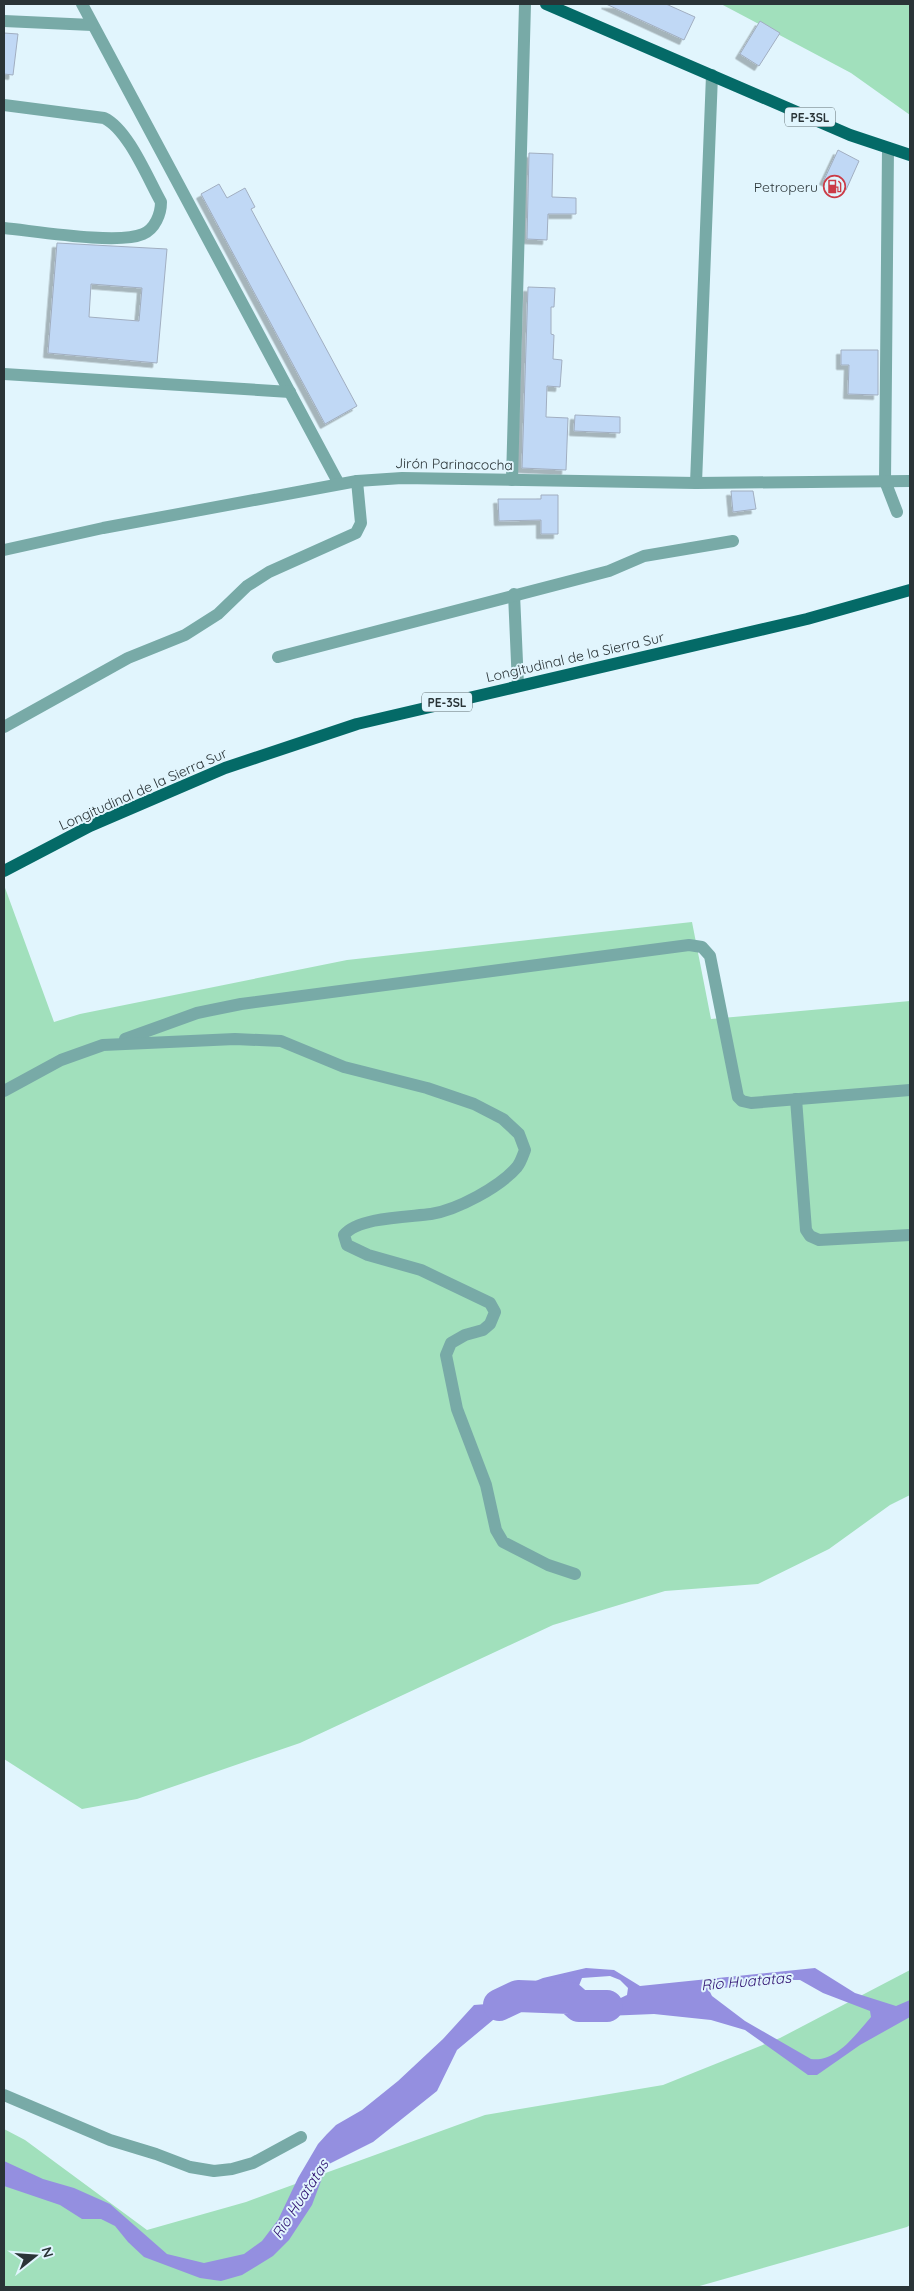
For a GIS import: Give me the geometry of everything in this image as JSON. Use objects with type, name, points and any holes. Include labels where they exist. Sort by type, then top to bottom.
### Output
[{"type":"main road","name":"PE-3SL","points":[[546,4],[850,134],[910,155]]},
{"type":"main road","name":"Longitudinal de la Sierra Sur","points":[[4,871],[90,826],[225,768],[357,724],[807,619],[910,590]]},
{"type":"street","points":[[82,4],[339,484]]},
{"type":"street","points":[[512,480],[525,4]]},
{"type":"street","points":[[4,21],[92,25]]},
{"type":"street","points":[[696,483],[712,75]]},
{"type":"street","points":[[4,105],[104,118],[114,122],[124,136],[161,202],[161,214],[144,234],[122,239],[4,228]]},
{"type":"street","points":[[888,148],[885,482],[897,512]]},
{"type":"street","points":[[4,374],[290,392]]},
{"type":"street","name":"Jirón Parinacocha","points":[[4,550],[103,528],[357,481],[402,478],[696,483],[910,481]]},
{"type":"street","points":[[4,727],[128,658],[185,634],[218,614],[247,586],[269,572],[356,533],[361,524],[357,481]]},
{"type":"street","points":[[278,658],[514,594],[608,571],[644,556],[733,541]]},
{"type":"street","points":[[514,594],[518,685]]},
{"type":"street","points":[[4,1091],[61,1060],[109,1045],[197,1013],[241,1004],[688,946],[702,947],[710,956],[738,1097],[742,1101],[751,1103],[910,1090]]},
{"type":"street","points":[[109,1045],[235,1038],[282,1041],[344,1067],[427,1088],[474,1104],[502,1119],[519,1134],[525,1150],[518,1166],[501,1182],[467,1201],[434,1213],[369,1222],[349,1229],[344,1235],[347,1245],[368,1255],[421,1270],[490,1303],[495,1312],[490,1324],[483,1330],[465,1335],[451,1343],[446,1355],[457,1410],[486,1485],[496,1530],[503,1542],[548,1565],[575,1574]]},
{"type":"street","points":[[796,1099],[806,1230],[810,1236],[819,1240],[910,1235]]},
{"type":"street","points":[[4,2095],[110,2140],[156,2154],[190,2168],[214,2171],[232,2169],[253,2163],[301,2137]]},
{"type":"green space","points":[[721,4],[910,4],[910,115],[851,73]]},
{"type":"green space","points":[[4,885],[54,1022],[80,1014],[347,960],[692,922],[711,1019],[910,1001],[910,1495],[890,1505],[829,1549],[758,1584],[665,1591],[553,1625],[300,1743],[137,1799],[82,1809],[4,1759]]},
{"type":"green space","points":[[910,1970],[910,2225],[907,2227],[696,2287],[4,2287],[4,2129],[25,2140],[147,2230],[246,2202],[485,2115],[663,2085],[780,2038]]},
{"type":"water","points":[[586,1968],[614,1970],[640,1986],[815,1968],[855,1993],[896,2006],[910,2000],[910,2017],[860,2045],[817,2075],[808,2075],[745,2030],[711,2020],[654,2014],[581,2017],[569,2013],[564,1994],[558,1992],[532,2000],[499,2015],[457,2050],[437,2091],[373,2142],[327,2165],[312,2205],[289,2240],[273,2256],[242,2275],[221,2281],[200,2278],[144,2257],[115,2226],[101,2219],[82,2219],[60,2205],[4,2186],[4,2161],[43,2179],[74,2188],[110,2204],[167,2254],[204,2263],[244,2254],[262,2241],[278,2220],[298,2178],[318,2144],[336,2125],[362,2110],[398,2081],[443,2039],[474,2005],[487,2004],[499,1996],[543,1978]],"holes":[[[610,1976],[620,1980],[628,1988],[627,1995],[612,2002],[600,2004],[589,2000],[578,1988],[582,1978]],[[781,1980],[800,1980],[823,1993],[870,2011],[871,2017],[852,2039],[837,2052],[829,2057],[811,2059],[745,2021],[712,1996],[709,1990]]]},
{"type":"building","points":[[606,4],[666,4],[695,17],[684,40]]},
{"type":"building","points":[[760,21],[780,33],[759,66],[740,54]]},
{"type":"building","points":[[4,33],[18,34],[13,75],[4,74]]},
{"type":"building","points":[[838,150],[859,161],[846,190],[824,180]]},
{"type":"building","points":[[529,153],[553,154],[552,197],[576,198],[576,214],[548,214],[547,240],[527,239]]},
{"type":"building","points":[[219,184],[227,198],[245,188],[255,207],[251,209],[357,406],[325,424],[201,194]]},
{"type":"building","points":[[57,243],[167,249],[157,363],[48,353]],"holes":[[[91,284],[142,288],[139,321],[89,317]]]},
{"type":"building","points":[[528,287],[555,288],[554,307],[551,307],[551,334],[554,335],[553,359],[562,360],[560,387],[547,386],[546,417],[568,418],[566,470],[522,468]]},
{"type":"building","points":[[841,350],[878,350],[878,395],[848,394],[849,365],[841,365]]},
{"type":"building","points":[[575,415],[620,417],[620,433],[574,431]]},
{"type":"building","points":[[731,491],[753,491],[756,509],[733,512]]},
{"type":"building","points":[[541,495],[558,495],[558,534],[541,534],[541,520],[499,521],[498,499],[541,499]]},
{"type":"waterway","name":"Rio Huatatas","points":[[499,2005],[518,1996],[570,1998],[579,2006],[607,2006]]},
{"type":"place","name":"Petroperu","points":[[834,187]]}]
